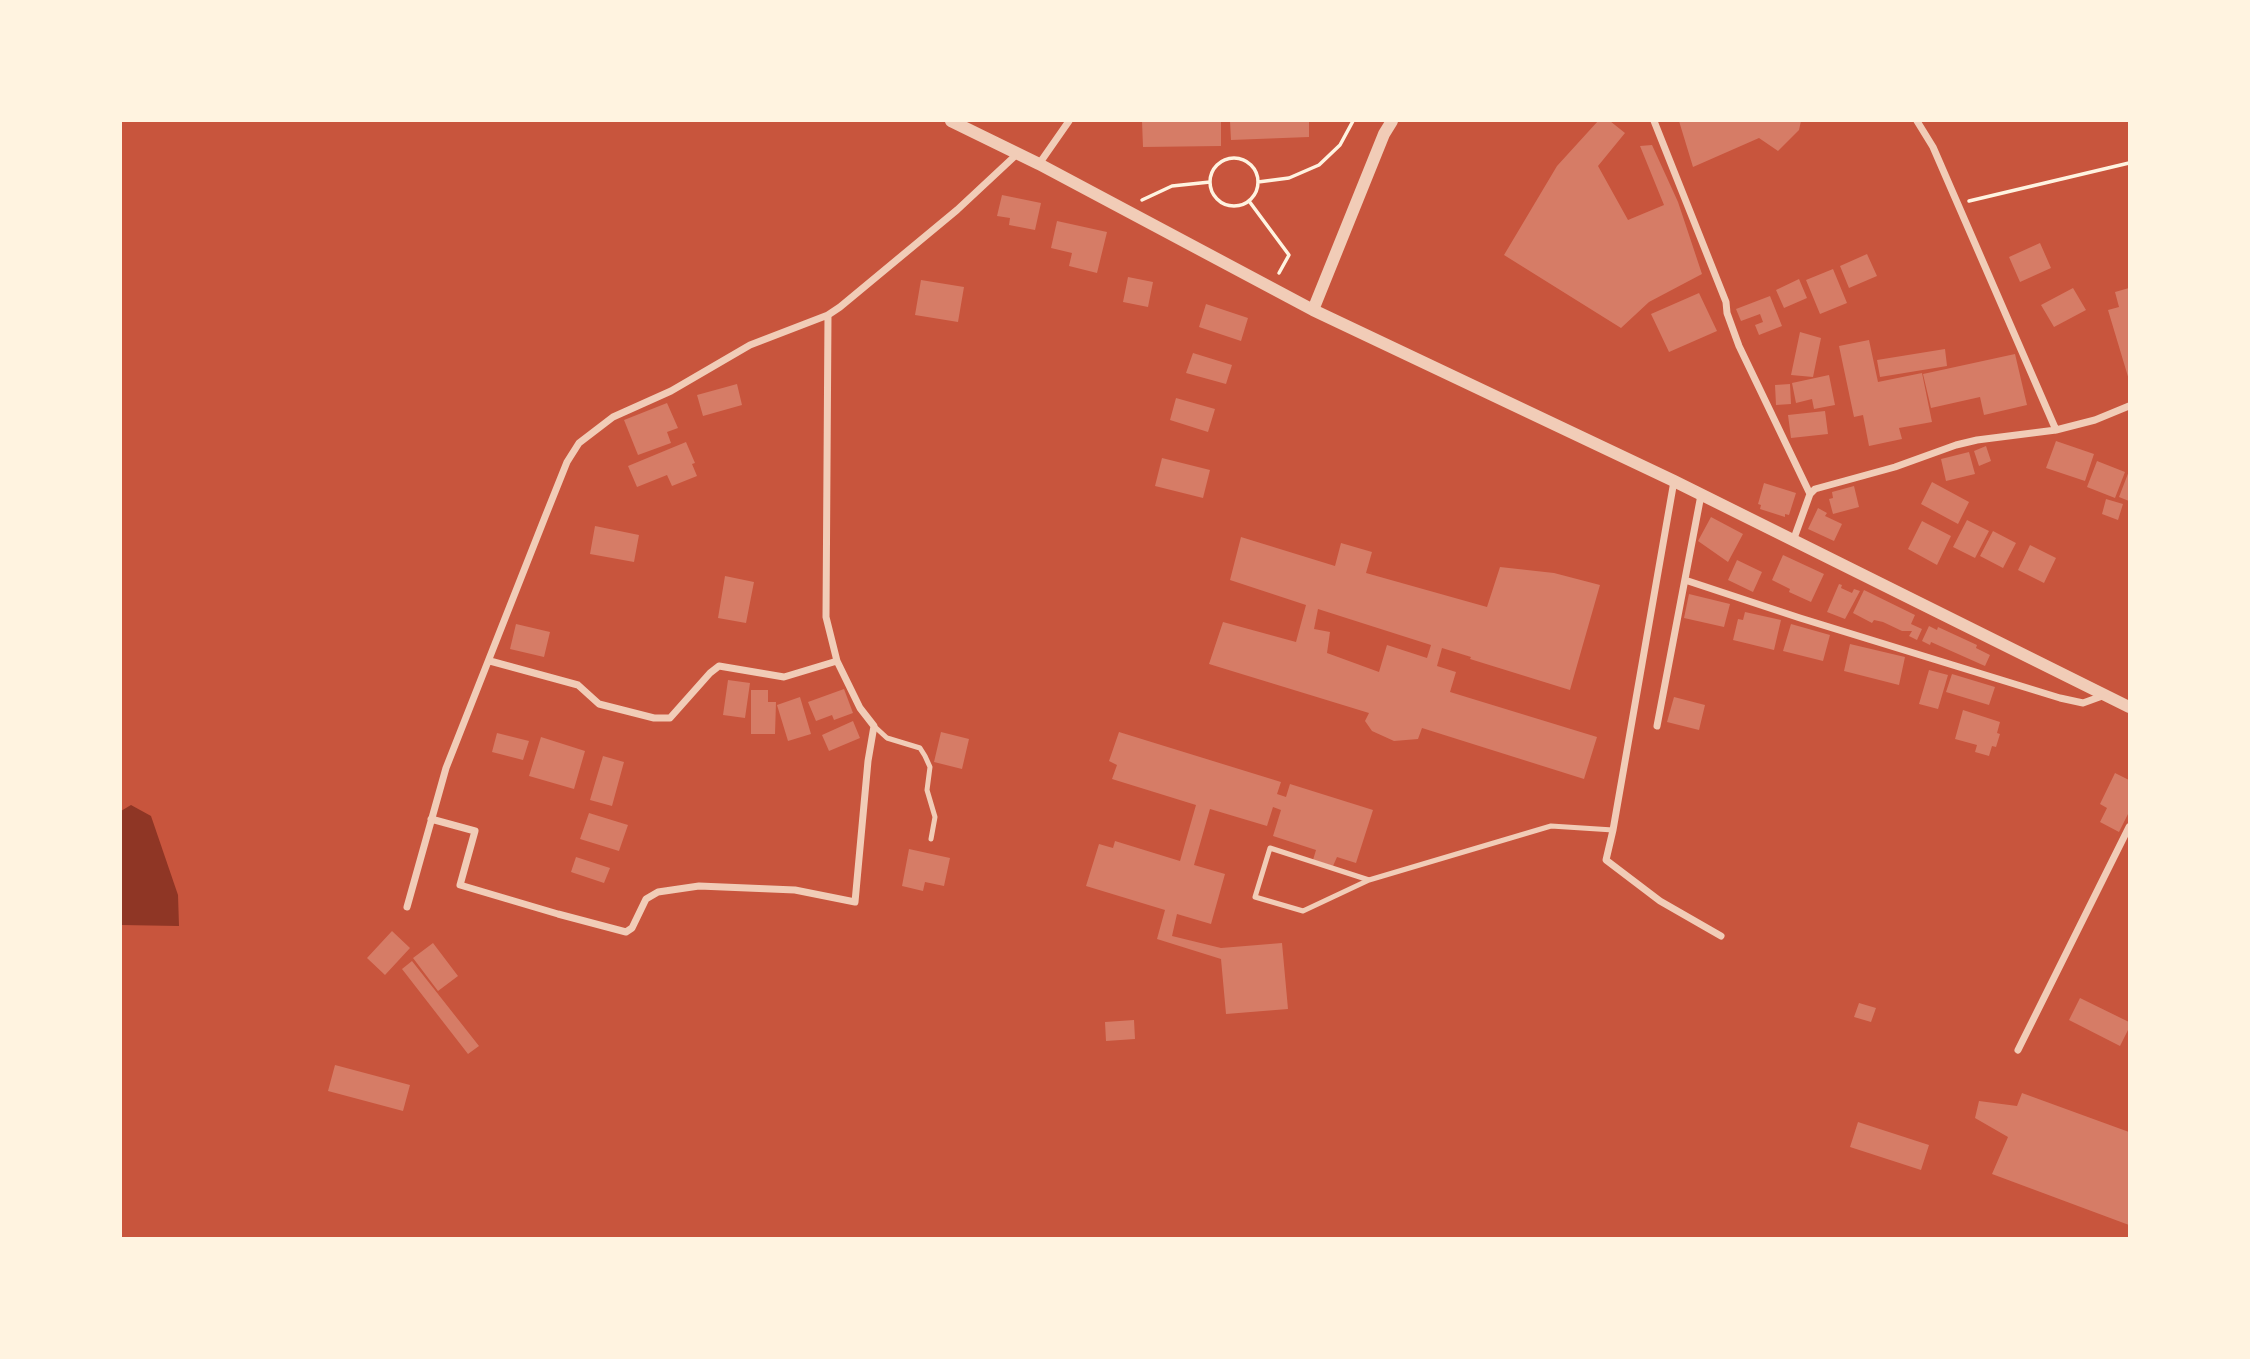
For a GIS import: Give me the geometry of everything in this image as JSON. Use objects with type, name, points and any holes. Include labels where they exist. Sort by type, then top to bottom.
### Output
[{"type":"street","points":[[951,121],[1039,164],[1313,310],[1674,481],[2129,707]]},
{"type":"street","points":[[1039,164],[1069,121]]},
{"type":"street","points":[[1313,310],[1384,134],[1392,121]]},
{"type":"street","points":[[1654,121],[1726,302],[1727,313],[1739,346],[1810,494]]},
{"type":"street","points":[[1917,121],[1933,147],[2056,430]]},
{"type":"street","points":[[407,906],[446,768],[567,462],[579,443],[613,417],[671,391],[750,345],[828,315],[851,299],[957,210],[1017,155]]},
{"type":"street","points":[[431,819],[475,831],[460,885],[626,932],[632,928],[646,899],[652,895],[699,886],[795,890],[855,902],[868,761],[874,726],[860,708],[837,661],[826,617],[828,315]]},
{"type":"street","points":[[1793,541],[1810,494],[1815,489],[1895,467],[1956,445],[2056,430],[2095,420],[2129,406]]},
{"type":"street","points":[[1674,481],[1606,860],[1660,901],[1721,936]]},
{"type":"street","points":[[1657,726],[1701,495]]},
{"type":"street","points":[[1685,580],[2060,698],[2082,703],[2105,695]]},
{"type":"street","points":[[490,661],[578,685],[599,704],[654,718],[670,718],[719,666],[784,677],[837,661]]},
{"type":"street","points":[[2018,1050],[2129,827]]},
{"type":"lane","points":[[874,726],[887,737],[920,748],[925,756],[930,767],[927,790],[935,817],[931,839]]},
{"type":"lane","points":[[1369,880],[1270,848],[1255,897],[1303,911],[1369,880],[1551,826],[1613,830]]},
{"type":"path","points":[[1258,183],[1289,178],[1319,165],[1340,145],[1353,121]]},
{"type":"path","points":[[1233,158],[1249,163],[1255,170],[1258,183],[1255,194],[1249,201],[1234,206],[1226,205],[1214,194],[1210,182],[1218,164],[1233,158]]},
{"type":"path","points":[[1957,204],[2129,163]]},
{"type":"path","points":[[1141,201],[1172,186],[1210,182]]},
{"type":"path","points":[[1249,201],[1290,255],[1279,273]]},
{"type":"shaded area","points":[[131,805],[151,816],[178,895],[179,926],[121,925],[121,811]]},
{"type":"building","points":[[1142,121],[1221,121],[1221,146],[1143,147]]},
{"type":"building","points":[[1230,121],[1309,121],[1309,137],[1231,140]]},
{"type":"building","points":[[1598,121],[1610,121],[1625,133],[1598,166],[1628,220],[1664,205],[1640,146],[1652,145],[1678,202],[1702,274],[1649,302],[1621,328],[1504,255],[1557,166]]},
{"type":"building","points":[[1679,121],[1801,121],[1799,130],[1778,151],[1759,138],[1693,167]]},
{"type":"building","points":[[1002,195],[1041,203],[1035,230],[1009,225],[1010,218],[997,216]]},
{"type":"building","points":[[1057,221],[1107,232],[1097,273],[1069,266],[1072,253],[1051,248]]},
{"type":"building","points":[[2040,243],[2051,268],[2020,282],[2009,257]]},
{"type":"building","points":[[1867,254],[1877,276],[1849,288],[1840,266]]},
{"type":"building","points":[[1833,269],[1847,303],[1820,314],[1806,280]]},
{"type":"building","points":[[1128,277],[1153,282],[1148,307],[1123,302]]},
{"type":"building","points":[[1799,279],[1807,298],[1784,308],[1776,290]]},
{"type":"building","points":[[921,280],[964,287],[958,322],[915,315]]},
{"type":"building","points":[[2073,288],[2086,310],[2054,327],[2041,305]]},
{"type":"building","points":[[2129,288],[2129,380],[2108,310],[2119,307],[2115,292]]},
{"type":"building","points":[[1699,293],[1717,331],[1669,352],[1651,314]]},
{"type":"building","points":[[1770,296],[1782,326],[1759,335],[1755,325],[1763,322],[1760,314],[1741,321],[1736,309]]},
{"type":"building","points":[[1206,304],[1248,318],[1241,341],[1199,327]]},
{"type":"building","points":[[1800,332],[1821,338],[1813,377],[1791,375]]},
{"type":"building","points":[[1869,340],[1878,382],[1922,373],[1932,422],[1899,428],[1902,439],[1869,446],[1863,415],[1854,417],[1839,346]]},
{"type":"building","points":[[1945,349],[1947,366],[1880,377],[1877,360]]},
{"type":"building","points":[[1193,353],[1232,365],[1226,384],[1186,373]]},
{"type":"building","points":[[2015,354],[2027,405],[1984,415],[1980,397],[1931,408],[1923,374]]},
{"type":"building","points":[[1829,375],[1835,405],[1814,409],[1812,399],[1796,403],[1792,383]]},
{"type":"building","points":[[737,384],[742,405],[703,416],[697,395]]},
{"type":"building","points":[[1790,384],[1791,404],[1776,405],[1775,385]]},
{"type":"building","points":[[1176,398],[1215,409],[1208,432],[1170,420]]},
{"type":"building","points":[[667,403],[678,428],[667,432],[671,443],[638,455],[624,420]]},
{"type":"building","points":[[1825,411],[1828,434],[1791,438],[1788,415]]},
{"type":"building","points":[[2056,441],[2094,454],[2085,481],[2046,468]]},
{"type":"building","points":[[686,442],[697,476],[672,486],[667,475],[637,487],[628,466]]},
{"type":"building","points":[[1986,446],[1991,461],[1979,466],[1974,451]]},
{"type":"building","points":[[1969,452],[1975,474],[1946,481],[1941,459]]},
{"type":"building","points":[[1162,458],[1210,470],[1203,498],[1155,486]]},
{"type":"building","points":[[2097,461],[2125,472],[2115,498],[2087,487]]},
{"type":"building","points":[[2129,471],[2129,501],[2119,497]]},
{"type":"building","points":[[1932,482],[1969,502],[1958,524],[1921,504]]},
{"type":"building","points":[[1764,483],[1796,493],[1789,515],[1785,514],[1785,517],[1760,509],[1761,505],[1758,504]]},
{"type":"building","points":[[1854,486],[1859,507],[1833,514],[1829,499],[1833,498],[1832,492]]},
{"type":"building","points":[[2106,499],[2123,504],[2118,520],[2102,514]]},
{"type":"building","points":[[1818,508],[1827,513],[1825,516],[1842,524],[1834,541],[1808,529]]},
{"type":"building","points":[[1711,517],[1743,534],[1728,562],[1698,541]]},
{"type":"building","points":[[1967,520],[1989,531],[1975,558],[1953,547]]},
{"type":"building","points":[[1922,521],[1951,536],[1937,565],[1908,549]]},
{"type":"building","points":[[595,526],[639,535],[634,562],[590,554]]},
{"type":"building","points":[[1993,531],[2016,543],[2003,568],[1980,556]]},
{"type":"building","points":[[1241,537],[1335,566],[1341,543],[1372,552],[1366,573],[1487,607],[1500,567],[1554,573],[1600,585],[1570,690],[1442,648],[1437,666],[1456,672],[1450,692],[1597,737],[1584,779],[1422,728],[1418,739],[1394,741],[1372,731],[1365,721],[1369,713],[1209,664],[1223,622],[1296,642],[1306,605],[1230,580]],"holes":[[[1318,609],[1431,645],[1427,658],[1387,645],[1379,672],[1327,653],[1330,632],[1314,629]]]},
{"type":"building","points":[[2030,545],[2056,558],[2044,583],[2018,570]]},
{"type":"building","points":[[1783,555],[1824,574],[1811,602],[1772,580]]},
{"type":"building","points":[[1737,560],[1762,572],[1753,592],[1728,580]]},
{"type":"building","points":[[725,576],[754,582],[746,623],[718,618]]},
{"type":"building","points":[[1839,584],[1842,585],[1841,588],[1852,593],[1854,589],[1860,591],[1845,619],[1827,612]]},
{"type":"building","points":[[1864,590],[1915,615],[1911,624],[1922,629],[1917,640],[1909,636],[1912,631],[1902,631],[1874,620],[1872,623],[1853,613]]},
{"type":"building","points":[[1689,594],[1730,604],[1724,627],[1684,618]]},
{"type":"building","points":[[1745,612],[1781,620],[1774,650],[1733,640],[1738,619],[1743,620]]},
{"type":"building","points":[[516,624],[550,632],[544,657],[510,649]]},
{"type":"building","points":[[1791,624],[1830,635],[1823,661],[1783,651]]},
{"type":"building","points":[[1929,626],[1937,630],[1938,627],[1977,645],[1976,648],[1990,655],[1985,666],[1931,642],[1930,645],[1922,641]]},
{"type":"building","points":[[1850,644],[1905,657],[1899,685],[1844,671]]},
{"type":"building","points":[[1929,670],[1948,675],[1938,709],[1919,704]]},
{"type":"building","points":[[1952,674],[1995,687],[1989,705],[1946,692]]},
{"type":"building","points":[[728,680],[750,683],[745,718],[723,715]]},
{"type":"building","points":[[844,689],[853,713],[834,720],[832,715],[816,721],[808,702]]},
{"type":"building","points":[[751,690],[768,690],[768,702],[776,702],[775,734],[751,734]]},
{"type":"building","points":[[800,697],[811,734],[788,741],[777,705]]},
{"type":"building","points":[[1674,697],[1705,705],[1699,730],[1667,722]]},
{"type":"building","points":[[1963,710],[2000,722],[1996,747],[1992,746],[1989,756],[1975,752],[1977,745],[1955,739]]},
{"type":"building","points":[[853,721],[860,738],[829,751],[822,735]]},
{"type":"building","points":[[941,732],[969,739],[962,769],[934,762]]},
{"type":"building","points":[[1119,732],[1281,782],[1277,794],[1286,797],[1290,784],[1373,810],[1356,863],[1337,857],[1333,866],[1313,860],[1316,850],[1273,836],[1281,810],[1273,807],[1267,826],[1210,809],[1194,865],[1225,874],[1211,924],[1177,914],[1172,936],[1221,948],[1282,943],[1288,1009],[1226,1014],[1221,959],[1157,939],[1165,910],[1086,886],[1099,844],[1113,848],[1115,841],[1180,861],[1196,805],[1112,779],[1117,765],[1109,761]]},
{"type":"building","points":[[497,733],[529,741],[523,760],[492,752]]},
{"type":"building","points":[[541,737],[585,751],[574,789],[529,776]]},
{"type":"building","points":[[603,756],[624,762],[612,806],[590,800]]},
{"type":"building","points":[[2115,773],[2129,780],[2129,812],[2119,832],[2100,822],[2107,808],[2100,804]]},
{"type":"building","points":[[589,813],[628,825],[619,851],[580,839]]},
{"type":"building","points":[[909,849],[950,858],[944,886],[925,882],[923,891],[902,886]]},
{"type":"building","points":[[576,857],[610,868],[604,883],[571,872]]},
{"type":"building","points":[[392,931],[410,948],[385,975],[367,958]]},
{"type":"building","points":[[433,943],[458,976],[438,991],[413,958]]},
{"type":"building","points":[[412,961],[479,1046],[468,1054],[402,969]]},
{"type":"building","points":[[2080,998],[2129,1022],[2129,1028],[2120,1046],[2069,1020]]},
{"type":"building","points":[[1859,1003],[1876,1008],[1871,1022],[1854,1017]]},
{"type":"building","points":[[1134,1020],[1135,1039],[1106,1041],[1105,1022]]},
{"type":"building","points":[[335,1065],[410,1085],[403,1111],[328,1091]]},
{"type":"building","points":[[2022,1093],[2129,1132],[2129,1225],[1992,1174],[2008,1137],[1975,1118],[1979,1101],[2017,1106]]},
{"type":"building","points":[[1858,1122],[1929,1145],[1921,1170],[1850,1147]]}]
